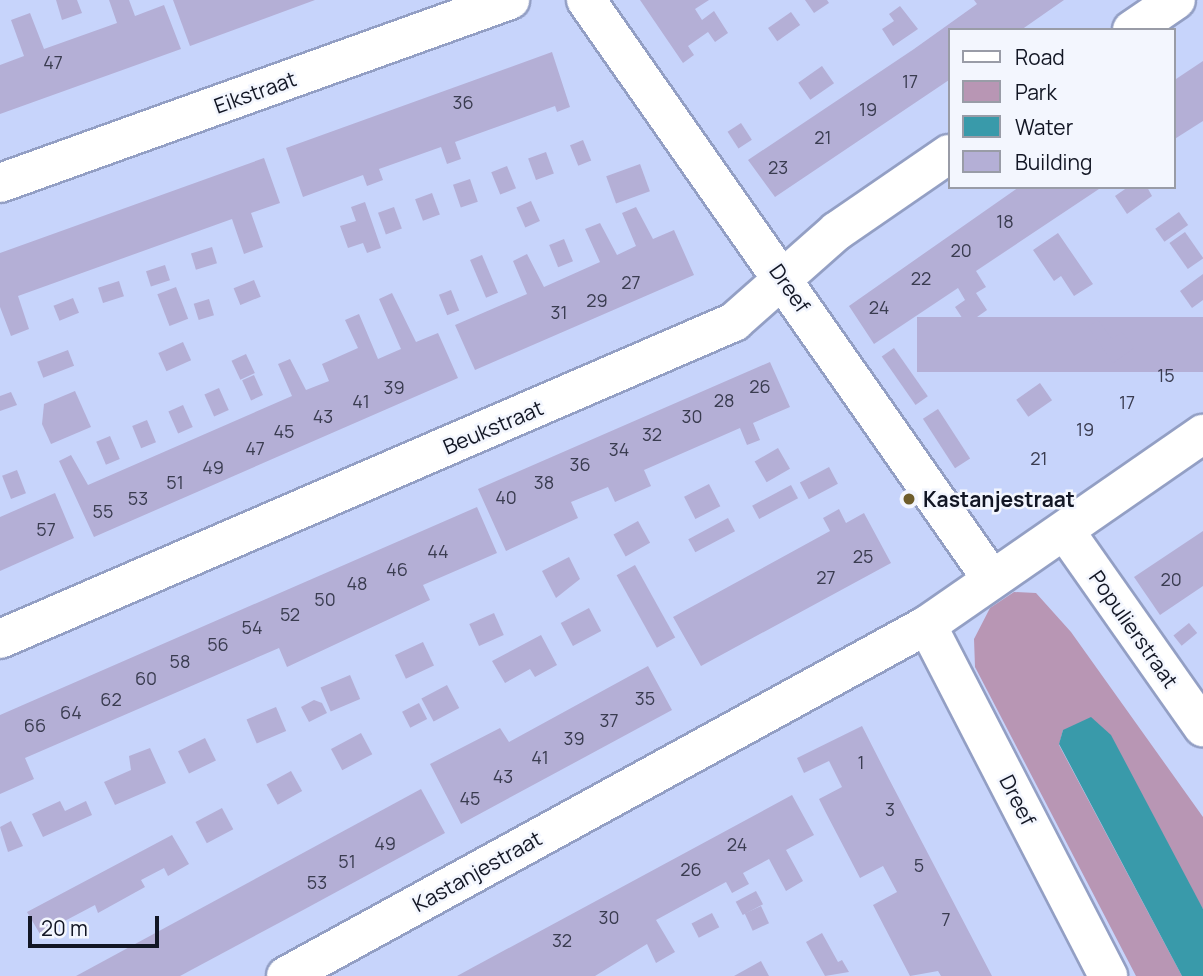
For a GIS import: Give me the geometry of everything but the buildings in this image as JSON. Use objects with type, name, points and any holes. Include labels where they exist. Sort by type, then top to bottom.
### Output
[{"type":"street","name":"Eikstraat","points":[[0,183],[510,0]]},
{"type":"street","name":"Dreef","points":[[586,0],[784,278],[991,578]]},
{"type":"street","points":[[1135,28],[1176,0]]},
{"type":"street","name":"Beukstraat","points":[[0,639],[734,323],[836,231],[948,155]]},
{"type":"street","name":"Kastanjestraat","points":[[286,976],[927,625],[991,578],[1065,531],[1203,435]]},
{"type":"street","name":"Populierstraat","points":[[1065,531],[1203,727]]},
{"type":"street","name":"Dreef","points":[[927,625],[1102,974]]},
{"type":"green space","points":[[1014,592],[1036,593],[1071,632],[1203,817],[1203,909],[1063,730],[1059,745],[1182,976],[1136,976],[975,667],[974,639],[990,608]]},
{"type":"water","points":[[1091,717],[1111,735],[1203,909],[1203,976],[1182,976],[1059,744],[1063,730]]},
{"type":"place","name":"Kastanjestraat","points":[[909,499]]}]
